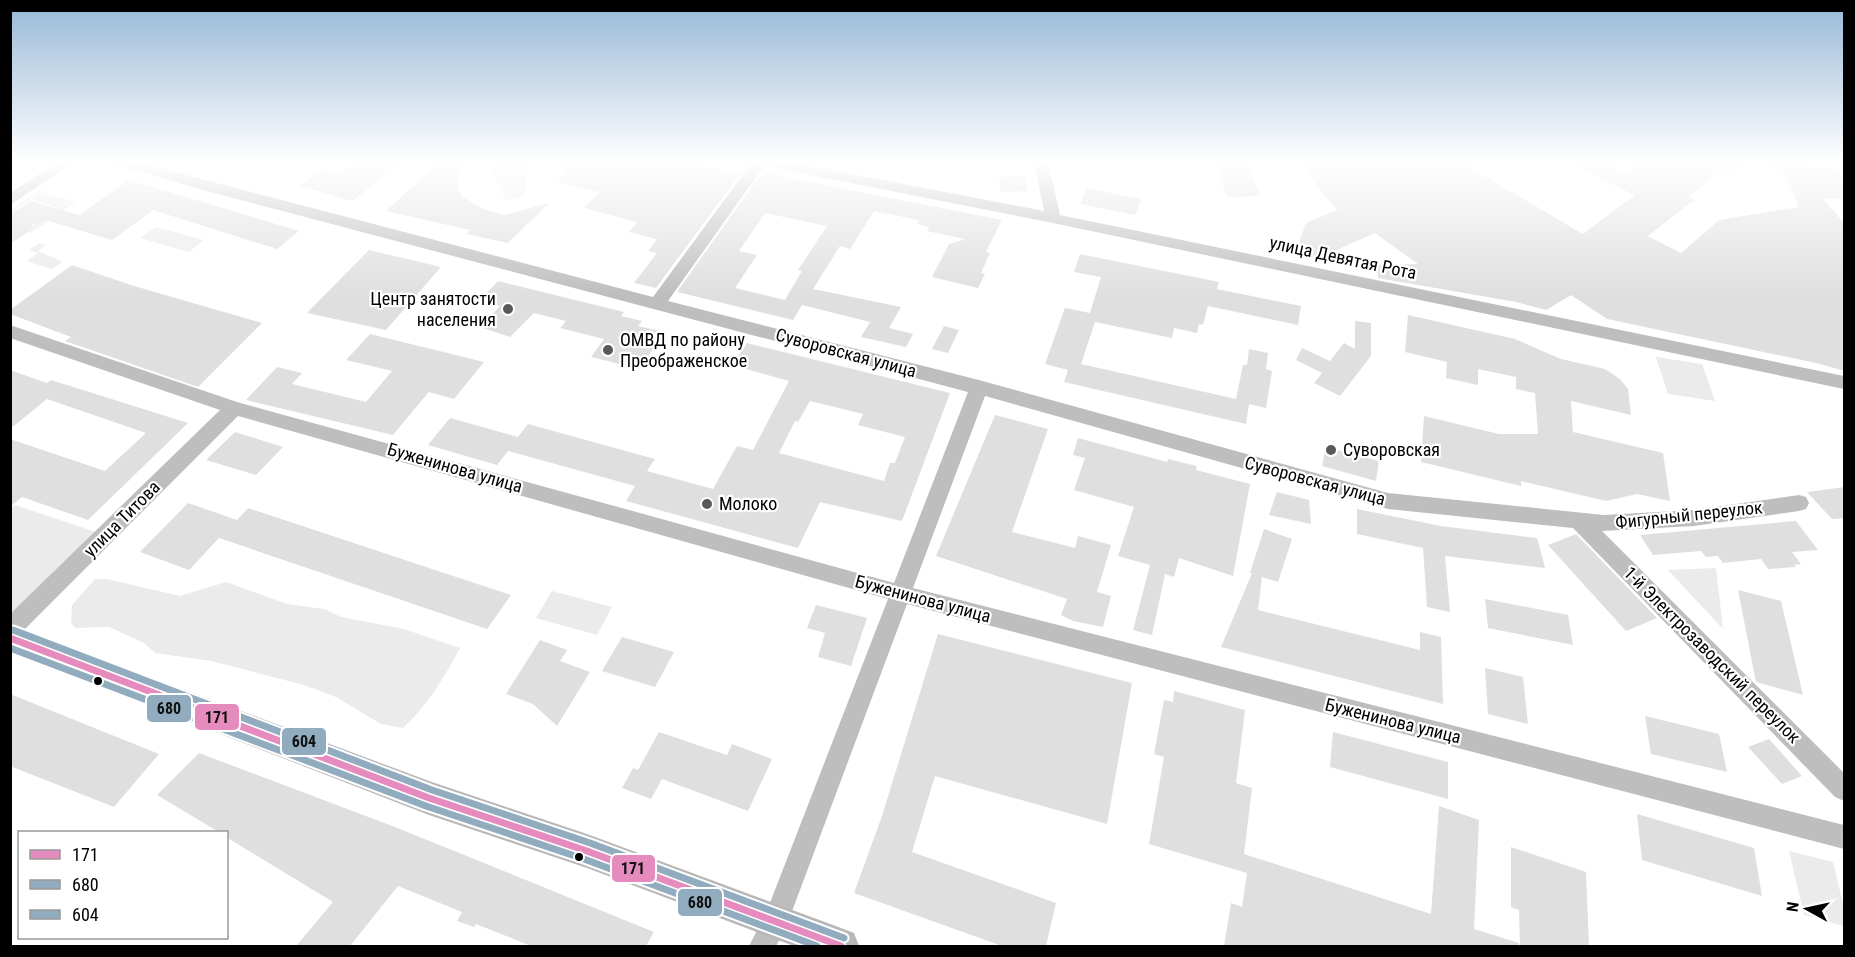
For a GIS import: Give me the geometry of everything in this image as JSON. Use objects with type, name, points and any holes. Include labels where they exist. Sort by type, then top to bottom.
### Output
[{"type":"street","name":"Суворовская улица","points":[[302,206],[658,303],[979,387],[1388,501],[1579,521]]},
{"type":"street","points":[[658,303],[729,206]]},
{"type":"street","name":"улица Девятая Рота","points":[[990,206],[1845,382]]},
{"type":"street","points":[[1050,206],[1053,218]]},
{"type":"street","name":"Буженинова улица","points":[[10,331],[234,408],[902,594],[1845,837]]},
{"type":"street","points":[[769,934],[902,594],[979,387]]},
{"type":"street","name":"улица Титова","points":[[10,629],[234,408]]},
{"type":"street","name":"Фигурный переулок","points":[[1579,521],[1604,523],[1659,521],[1799,503]]},
{"type":"street","name":"1-й Электрозаводский переулок","points":[[1579,521],[1845,789]]},
{"type":"street","points":[[10,638],[429,798],[586,851],[769,934],[841,946]]},
{"type":"shaded area","points":[[17,206],[21,206],[11,213],[11,210]]},
{"type":"shaded area","points":[[51,206],[71,206],[31,233],[26,231],[58,208]]},
{"type":"shaded area","points":[[156,227],[204,240],[189,252],[140,238]]},
{"type":"shaded area","points":[[40,243],[46,245],[38,251],[63,262],[51,269],[27,261],[38,253],[29,250]]},
{"type":"shaded area","points":[[1656,357],[1702,364],[1715,401],[1668,394]]},
{"type":"shaded area","points":[[15,505],[96,532],[15,611],[10,609],[10,509]]},
{"type":"shaded area","points":[[1716,568],[1723,629],[1668,570]]},
{"type":"shaded area","points":[[95,579],[107,579],[180,596],[226,582],[287,604],[324,609],[341,617],[404,629],[460,648],[435,691],[403,728],[381,724],[336,697],[304,685],[211,661],[155,653],[144,643],[109,627],[75,628],[71,622],[72,605]]},
{"type":"shaded area","points":[[552,591],[612,607],[597,635],[536,618]]},
{"type":"shaded area","points":[[1789,851],[1833,862],[1844,908],[1844,926],[1804,915]]},
{"type":"building","points":[[24,206],[47,206],[79,215],[92,206],[215,206],[299,231],[277,249],[153,210],[112,240],[46,220],[37,225],[33,224],[31,230],[10,244],[10,215]]},
{"type":"building","points":[[392,206],[477,206],[504,215],[546,206],[508,243],[466,234],[470,230],[386,211]]},
{"type":"building","points":[[586,206],[717,206],[656,288],[634,283],[657,253],[648,251],[657,239],[629,232],[637,222],[584,208]]},
{"type":"building","points":[[738,206],[930,206],[1002,220],[986,252],[990,253],[981,273],[985,274],[978,288],[932,277],[949,244],[965,239],[927,231],[929,227],[917,224],[919,220],[874,211],[850,249],[840,246],[813,289],[901,307],[889,328],[913,334],[906,347],[861,337],[870,322],[802,305],[793,320],[677,292]],"holes":[[[765,213],[827,226],[798,270],[802,271],[785,300],[735,288],[757,255],[739,251]]]},
{"type":"building","points":[[1088,206],[1139,206],[1135,215]]},
{"type":"building","points":[[1333,206],[1535,206],[1583,234],[1621,206],[1687,206],[1648,236],[1681,253],[1719,220],[1798,206],[1829,206],[1845,224],[1845,371],[1607,319],[1571,295],[1546,310],[1516,302],[1378,278],[1377,265],[1418,264],[1375,233],[1316,259],[1295,254],[1306,223],[1337,210]]},
{"type":"building","points":[[369,250],[441,267],[386,330],[307,313]]},
{"type":"building","points":[[1080,254],[1219,282],[1217,289],[1301,306],[1298,325],[1208,306],[1203,325],[1199,324],[1197,333],[1174,328],[1172,338],[1095,322],[1081,364],[1236,399],[1243,365],[1247,365],[1249,349],[1268,353],[1266,369],[1272,371],[1266,408],[1249,404],[1246,424],[1064,382],[1068,370],[1045,364],[1065,308],[1090,313],[1101,277],[1074,272]]},
{"type":"building","points":[[72,265],[134,286],[262,323],[198,387],[65,341],[71,337],[10,314],[10,310]]},
{"type":"building","points":[[498,281],[624,312],[621,316],[642,321],[638,326],[664,332],[640,369],[591,357],[604,339],[560,328],[566,321],[534,313],[510,337],[480,327],[500,306],[479,301]]},
{"type":"building","points":[[1408,315],[1515,339],[1561,359],[1605,369],[1620,379],[1628,389],[1631,415],[1571,401],[1573,432],[1663,453],[1670,501],[1637,494],[1606,501],[1521,481],[1521,486],[1421,462],[1424,416],[1499,434],[1538,434],[1535,393],[1516,389],[1516,377],[1478,369],[1478,385],[1446,378],[1447,362],[1405,352]]},
{"type":"building","points":[[1355,321],[1371,323],[1371,356],[1340,396],[1314,383],[1322,373],[1296,360],[1302,348],[1330,361],[1344,343],[1355,349]]},
{"type":"building","points":[[944,326],[959,330],[948,353],[932,349]]},
{"type":"building","points":[[370,334],[484,362],[454,399],[429,392],[393,435],[246,400],[277,367],[302,373],[292,384],[366,402],[392,371],[346,360]]},
{"type":"building","points":[[747,343],[950,393],[902,521],[820,502],[798,548],[626,501],[635,486],[508,451],[497,465],[428,445],[450,418],[518,437],[528,424],[655,459],[647,471],[713,489],[737,446],[753,450],[789,381],[732,365]],"holes":[[[810,401],[863,414],[858,425],[905,437],[895,463],[890,463],[884,481],[779,453],[795,421],[798,422]]]},
{"type":"building","points":[[10,370],[47,383],[51,380],[188,423],[88,520],[22,497],[10,507],[10,439],[105,471],[146,433],[47,399],[10,429]]},
{"type":"building","points":[[995,415],[1048,429],[1012,532],[1075,548],[1078,536],[1111,545],[1097,592],[1111,596],[1103,627],[1073,621],[1061,615],[1067,599],[936,556]]},
{"type":"building","points":[[235,432],[283,447],[256,475],[206,460]]},
{"type":"building","points":[[1078,438],[1167,462],[1168,459],[1197,466],[1196,470],[1250,484],[1233,576],[1179,558],[1174,577],[1165,574],[1152,635],[1133,630],[1150,565],[1118,556],[1134,507],[1074,490],[1085,458],[1073,455]]},
{"type":"building","points":[[1326,447],[1379,461],[1376,481],[1322,466]]},
{"type":"building","points":[[1845,487],[1845,518],[1832,519],[1807,492]]},
{"type":"building","points":[[1277,492],[1309,500],[1311,524],[1269,515]]},
{"type":"building","points":[[188,503],[237,520],[248,508],[511,595],[487,629],[219,538],[189,570],[140,552]]},
{"type":"building","points":[[1357,509],[1441,526],[1537,538],[1545,568],[1445,556],[1450,612],[1427,607],[1423,548],[1357,534]]},
{"type":"building","points":[[1796,521],[1818,550],[1792,552],[1801,564],[1794,565],[1796,567],[1768,569],[1761,559],[1723,563],[1718,556],[1706,557],[1701,551],[1653,555],[1640,535]]},
{"type":"building","points":[[1264,529],[1292,539],[1278,582],[1262,577],[1258,610],[1420,650],[1420,632],[1441,637],[1443,704],[1221,647],[1252,573],[1250,573]]},
{"type":"building","points":[[1576,534],[1657,618],[1626,631],[1548,545]]},
{"type":"building","points":[[1738,590],[1781,601],[1803,695],[1756,682]]},
{"type":"building","points":[[1485,599],[1568,615],[1573,645],[1488,628]]},
{"type":"building","points":[[816,605],[867,618],[851,666],[818,657],[825,633],[807,628]]},
{"type":"building","points":[[938,634],[1132,683],[1107,824],[935,776],[912,852],[1056,903],[1046,946],[1002,946],[854,893],[882,816]]},
{"type":"building","points":[[622,637],[674,652],[655,687],[602,671]]},
{"type":"building","points":[[540,640],[567,650],[560,661],[590,672],[557,726],[533,704],[506,694]]},
{"type":"building","points":[[1485,668],[1523,677],[1528,724],[1488,714]]},
{"type":"building","points":[[1174,691],[1245,710],[1236,783],[1252,788],[1244,854],[1431,914],[1439,806],[1479,820],[1474,929],[1519,943],[1519,946],[1224,946],[1231,903],[1242,907],[1247,873],[1149,844],[1164,757],[1154,754],[1164,700],[1173,702]]},
{"type":"building","points":[[10,694],[159,754],[114,807],[10,766]]},
{"type":"building","points":[[1645,716],[1719,734],[1727,772],[1651,754]]},
{"type":"building","points":[[659,732],[727,755],[732,744],[772,759],[748,811],[662,779],[651,799],[622,788],[633,768],[638,770]]},
{"type":"building","points":[[1333,732],[1448,762],[1448,799],[1330,767]]},
{"type":"building","points":[[1769,739],[1802,776],[1782,784],[1748,747]]},
{"type":"building","points":[[199,753],[395,827],[654,932],[646,946],[531,946],[476,924],[474,927],[457,921],[462,912],[398,886],[350,946],[296,946],[333,902],[228,838],[228,831],[217,831],[157,795]]},
{"type":"building","points":[[1637,814],[1754,848],[1762,896],[1642,860]]},
{"type":"building","points":[[1511,847],[1586,872],[1589,946],[1520,946],[1519,910],[1511,907]]},
{"type":"transit line","name":"604","points":[[13,630],[432,790],[590,843],[844,938]]},
{"type":"transit line","name":"171","points":[[10,638],[429,798],[587,851],[841,946]]},
{"type":"transit line","name":"680","points":[[10,648],[426,806],[584,859],[817,946]]},
{"type":"place","name":"Центр занятости населения","points":[[508,309]]},
{"type":"place","name":"ОМВД по району Преображенское","points":[[608,350]]},
{"type":"place","name":"Суворовская","points":[[1331,450]]},
{"type":"place","name":"Молоко","points":[[707,504]]}]
